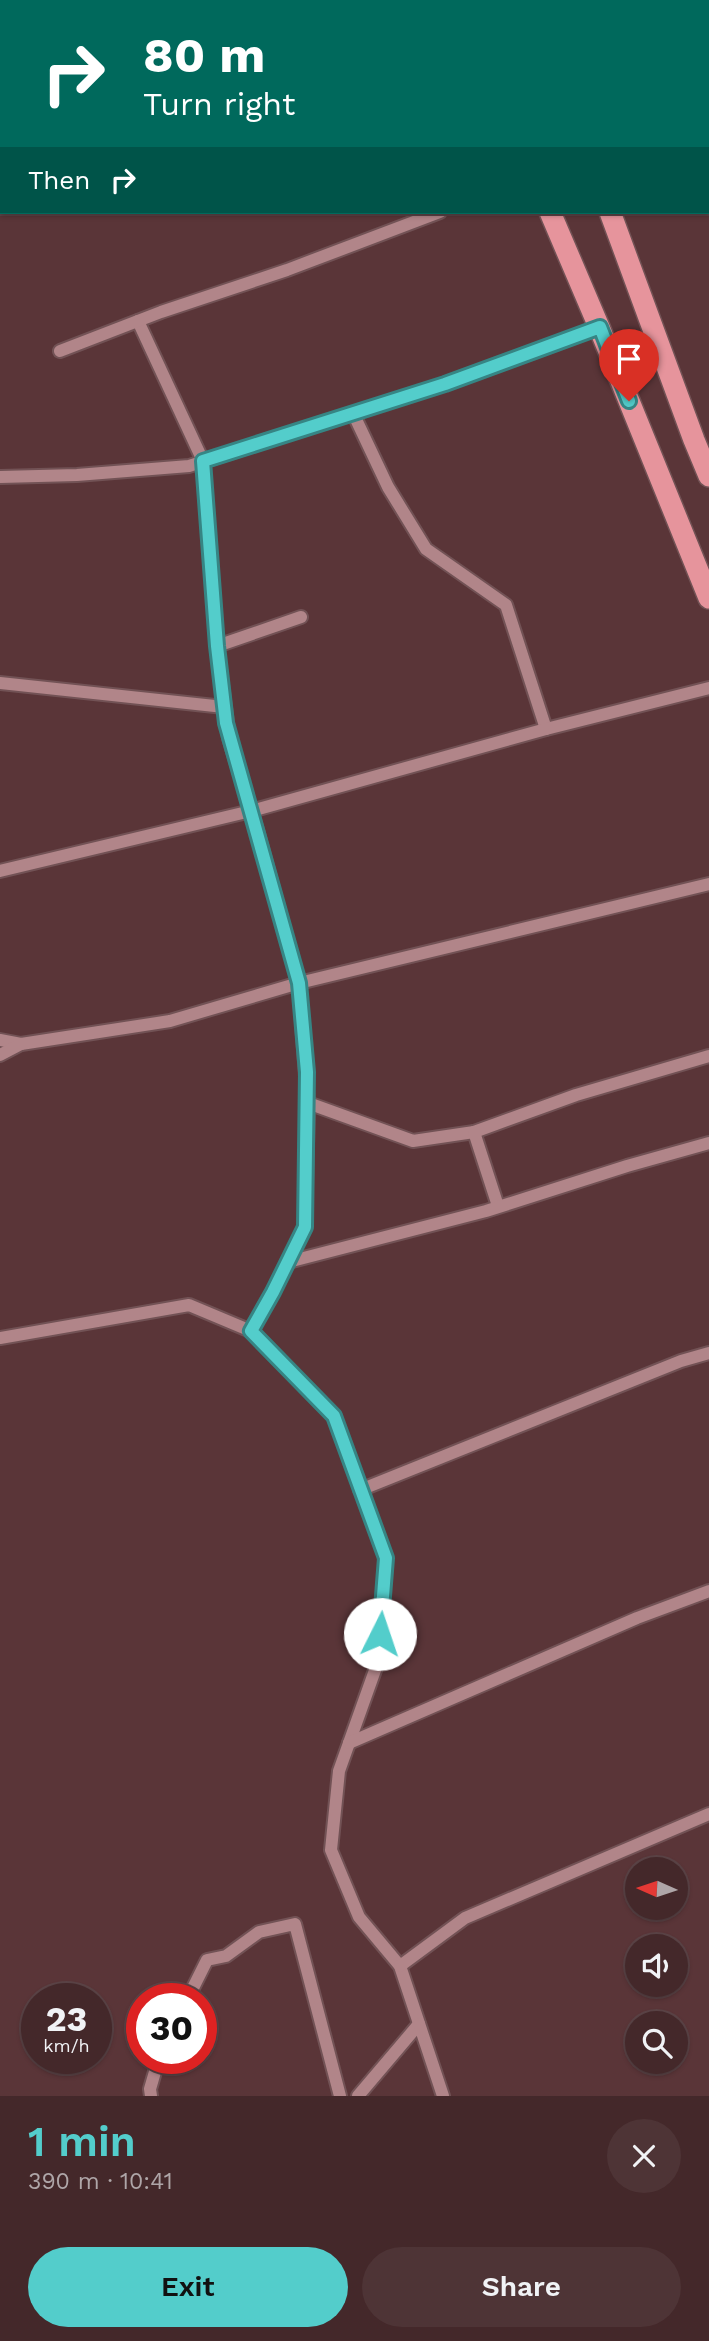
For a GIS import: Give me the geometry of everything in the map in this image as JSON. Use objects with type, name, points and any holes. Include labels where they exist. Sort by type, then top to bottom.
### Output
[{"type":"highway","points":[[551,214],[600,327],[709,598]]},
{"type":"highway","points":[[611,214],[701,438],[709,476]]},
{"type":"street","points":[[60,351],[435,214]]},
{"type":"street","points":[[138,321],[203,461],[217,646],[229,738],[299,983],[308,1104],[305,1227],[251,1331]]},
{"type":"street","points":[[0,477],[77,475],[189,466],[445,384],[600,327]]},
{"type":"street","points":[[354,413],[388,487],[426,548],[506,605],[546,729]]},
{"type":"street","points":[[217,646],[301,617]]},
{"type":"street","points":[[0,683],[224,707]]},
{"type":"street","points":[[0,871],[251,811],[546,729],[709,688]]},
{"type":"street","points":[[0,1055],[21,1044],[170,1021],[299,983],[709,884]]},
{"type":"street","points":[[0,1040],[21,1044]]},
{"type":"street","points":[[308,1104],[413,1141],[474,1132],[576,1096],[709,1056]]},
{"type":"street","points":[[474,1132],[498,1206]]},
{"type":"street","points":[[288,1262],[498,1206],[709,1143]]},
{"type":"street","points":[[0,1338],[189,1305],[251,1331],[334,1416],[386,1558],[379,1660],[339,1770],[331,1850],[359,1917],[400,1966],[443,2096]]},
{"type":"street","points":[[360,1490],[709,1353]]},
{"type":"street","points":[[349,1743],[637,1618],[709,1591]]},
{"type":"street","points":[[400,1966],[465,1918],[709,1814]]},
{"type":"street","points":[[196,1983],[207,1960],[226,1956],[259,1932],[295,1924],[340,2096]]},
{"type":"street","points":[[358,2096],[419,2024]]},
{"type":"street","points":[[151,2096],[154,2074]]},
{"type":"route","points":[[380,1634],[386,1558],[334,1416],[251,1331],[305,1227],[307,1072],[299,983],[226,723],[217,646],[203,461],[445,384],[600,327],[629,401]]}]
